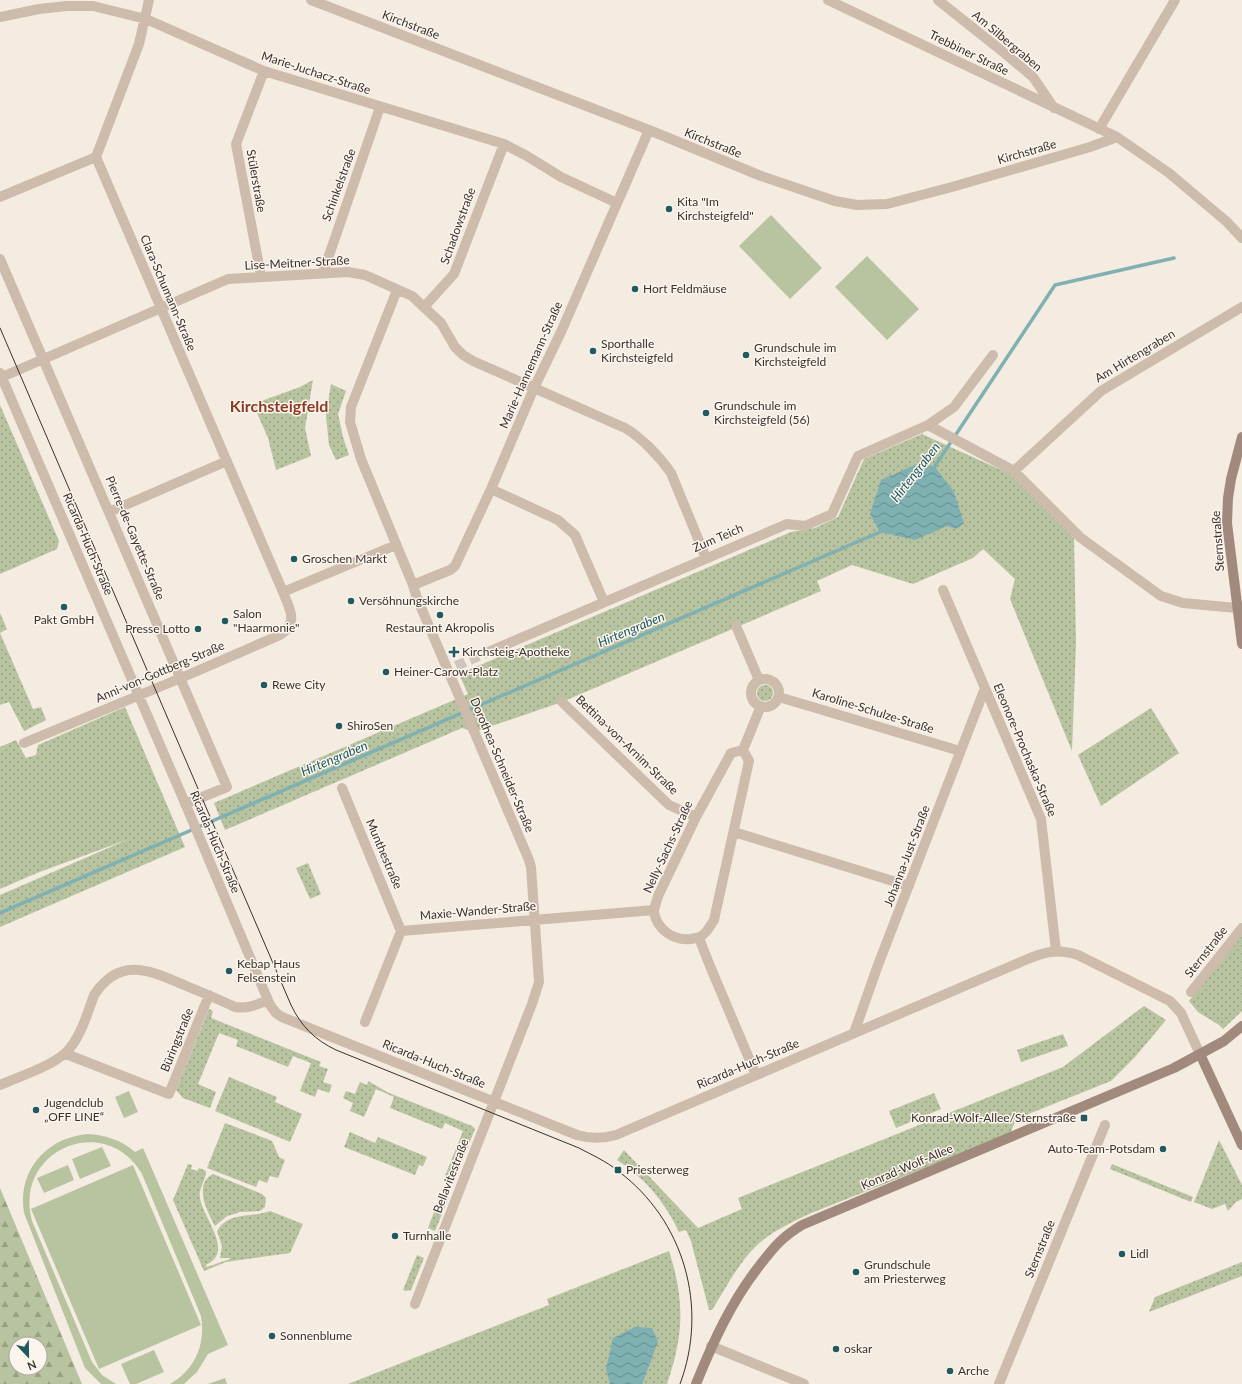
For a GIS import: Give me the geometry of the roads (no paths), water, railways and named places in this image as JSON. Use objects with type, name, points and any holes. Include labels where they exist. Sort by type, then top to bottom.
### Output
[{"type":"street","points":[[0,196],[96,157],[139,44],[146,19],[149,0]]},
{"type":"street","name":"Kirchstraße","points":[[311,0],[649,130],[761,176],[835,201],[857,205],[887,204],[952,187],[1090,147],[1117,137]]},
{"type":"street","name":"Trebbiner Straße","points":[[828,0],[1117,137],[1169,173],[1227,222],[1242,238]]},
{"type":"street","name":"Am Silbergraben","points":[[938,0],[1033,78],[1054,108]]},
{"type":"street","points":[[1099,129],[1175,0]]},
{"type":"street","name":"Marie-Juchacz-Straße","points":[[0,17],[39,9],[67,6],[93,6],[146,19],[264,71],[504,144],[561,177],[617,203]]},
{"type":"street","name":"Stülerstraße","points":[[261,276],[236,144],[264,71]]},
{"type":"street","name":"Schinkelstraße","points":[[322,273],[380,107]]},
{"type":"street","name":"Marie-Hannemann-Straße","points":[[413,586],[450,570],[455,566],[491,489],[534,388],[649,130]]},
{"type":"street","name":"Schadowstraße","points":[[424,307],[454,274],[504,144]]},
{"type":"street","name":"Clara-Schumann-Straße","points":[[96,157],[283,592]]},
{"type":"street","name":"Pierre-de-Gayette-Straße","points":[[0,259],[227,787],[185,804]]},
{"type":"street","name":"Lise-Meitner-Straße","points":[[1,375],[43,360],[228,280],[261,276],[348,272],[365,275],[412,296],[441,323],[455,347],[463,355],[473,361],[625,428],[635,434],[671,473],[706,558]]},
{"type":"street","name":"Dorothea-Schneider-Straße","points":[[397,290],[351,407],[350,422],[361,459],[417,598],[452,668],[459,698],[531,867],[539,982],[494,1102]]},
{"type":"street","name":"Am Hirtengraben","points":[[1014,470],[1101,391],[1242,307]]},
{"type":"street","name":"Zum Teich","points":[[488,652],[787,524],[805,526],[832,514],[858,456],[928,425],[954,407],[993,355]]},
{"type":"street","name":"Ricarda-Huch-Straße","points":[[1,375],[191,816],[268,1000],[273,1009],[282,1017],[578,1135],[603,1139],[616,1135],[1027,959],[1044,953],[1056,951],[1078,955],[1170,1001],[1178,1008],[1184,1017],[1200,1054]]},
{"type":"street","points":[[928,425],[1014,470],[1081,538],[1161,596],[1183,603],[1237,608]]},
{"type":"street","name":"Sternstraße","points":[[1242,437],[1231,479],[1227,523],[1242,644]]},
{"type":"street","points":[[109,512],[227,461]]},
{"type":"street","points":[[491,489],[558,520],[575,535],[604,602]]},
{"type":"street","points":[[283,592],[396,545]]},
{"type":"street","name":"Eleonore-Prochaska-Straße","points":[[943,590],[1041,819],[1056,951]]},
{"type":"street","name":"Anni-von-Gottberg-Straße","points":[[24,744],[280,635],[288,629],[292,620],[290,609],[283,592]]},
{"type":"street","points":[[736,626],[759,680]]},
{"type":"street","points":[[769,679],[779,688],[779,696],[770,706],[761,706],[753,700],[751,693],[753,686],[759,680],[769,679]]},
{"type":"street","name":"Johanna-Just-Straße","points":[[854,1033],[985,688]]},
{"type":"street","name":"Karoline-Schulze-Straße","points":[[779,696],[960,751]]},
{"type":"street","name":"Bettina-von-Arnim-Straße","points":[[562,702],[669,805],[696,817]]},
{"type":"street","points":[[756,1075],[699,938],[709,929],[714,920],[749,761],[743,750],[761,706]]},
{"type":"street","name":"Nelly-Sachs-Straße","points":[[699,938],[685,939],[673,936],[664,931],[657,922],[654,910],[658,896],[696,817],[731,753],[743,750]]},
{"type":"street","name":"Munthestraße","points":[[342,788],[401,930]]},
{"type":"street","points":[[734,832],[909,886]]},
{"type":"street","name":"Maxie-Wander-Straße","points":[[401,930],[654,910]]},
{"type":"street","name":"Sternstraße","points":[[1191,992],[1242,928]]},
{"type":"street","points":[[365,1022],[401,930]]},
{"type":"street","points":[[0,1085],[56,1061],[66,1054],[74,1043],[97,992],[105,982],[119,973],[133,970],[148,971],[235,1007],[252,1007],[268,1000]]},
{"type":"street","name":"Büringstraße","points":[[66,1054],[169,1094],[208,995]]},
{"type":"street","points":[[1242,1026],[1224,1041],[1200,1054],[1242,1144]]},
{"type":"street","name":"Konrad-Wolf-Allee","points":[[696,1384],[711,1346],[737,1297],[777,1243],[790,1232],[802,1225],[1174,1068],[1200,1054]]},
{"type":"street","name":"Bellavitestraße","points":[[415,1304],[494,1102]]},
{"type":"street","name":"Sternstraße","points":[[999,1384],[1105,1125]]},
{"type":"street","points":[[711,1346],[804,1384]]},
{"type":"water","points":[[919,463],[935,467],[954,492],[964,523],[956,529],[947,526],[915,540],[880,532],[870,514],[881,480]]},
{"type":"water","points":[[635,1327],[652,1328],[658,1342],[642,1384],[610,1384],[606,1369],[613,1338]]},
{"type":"waterway","name":"Hirtengraben","points":[[933,469],[1055,285],[1174,258]]},
{"type":"waterway","name":"Hirtengraben","points":[[0,913],[880,532],[883,529]]},
{"type":"tunnel","points":[[456,666],[488,652]]},
{"type":"tram line","points":[[0,328],[295,1013],[309,1032],[328,1046],[579,1148],[613,1167],[641,1191],[660,1214],[674,1240],[685,1267],[691,1296],[692,1325],[688,1355],[680,1384]]},
{"type":"place","name":"Kita \"Im Kirchsteigfeld\"","points":[[669,209]]},
{"type":"place","name":"Hort Feldmäuse","points":[[635,289]]},
{"type":"place","name":"Sporthalle Kirchsteigfeld","points":[[593,351]]},
{"type":"place","name":"Grundschule im Kirchsteigfeld","points":[[746,355]]},
{"type":"place","name":"Grundschule im Kirchsteigfeld (56)","points":[[706,413]]},
{"type":"place","name":"Groschen Markt","points":[[294,559]]},
{"type":"place","name":"Versöhnungskirche","points":[[351,601]]},
{"type":"place","name":"Pakt GmbH","points":[[64,607]]},
{"type":"place","name":"Restaurant Akropolis","points":[[440,615]]},
{"type":"place","name":"Salon \"Haarmonie\"","points":[[225,621]]},
{"type":"place","name":"Presse Lotto","points":[[198,629]]},
{"type":"place","name":"Kirchsteig-Apotheke","points":[[454,652]]},
{"type":"place","name":"Heiner-Carow-Platz","points":[[386,672]]},
{"type":"place","name":"Rewe City","points":[[264,685]]},
{"type":"place","name":"ShiroSen","points":[[339,726]]},
{"type":"place","name":"Kebap Haus Felsenstein","points":[[229,971]]},
{"type":"place","name":"Jugendclub „OFF LINE“","points":[[36,1110]]},
{"type":"place","name":"Konrad-Wolf-Allee/Sternstraße","points":[[1084,1118]]},
{"type":"place","name":"Auto-Team-Potsdam","points":[[1163,1149]]},
{"type":"place","name":"Priesterweg","points":[[618,1170]]},
{"type":"place","name":"Turnhalle","points":[[395,1236]]},
{"type":"place","name":"Lidl","points":[[1122,1254]]},
{"type":"place","name":"Grundschule am Priesterweg","points":[[856,1272]]},
{"type":"place","name":"Sonnenblume","points":[[272,1336]]},
{"type":"place","name":"oskar","points":[[836,1349]]},
{"type":"place","name":"Arche","points":[[950,1371]]},
{"type":"district","name":"Kirchsteigfeld","points":[[279,406]]}]
